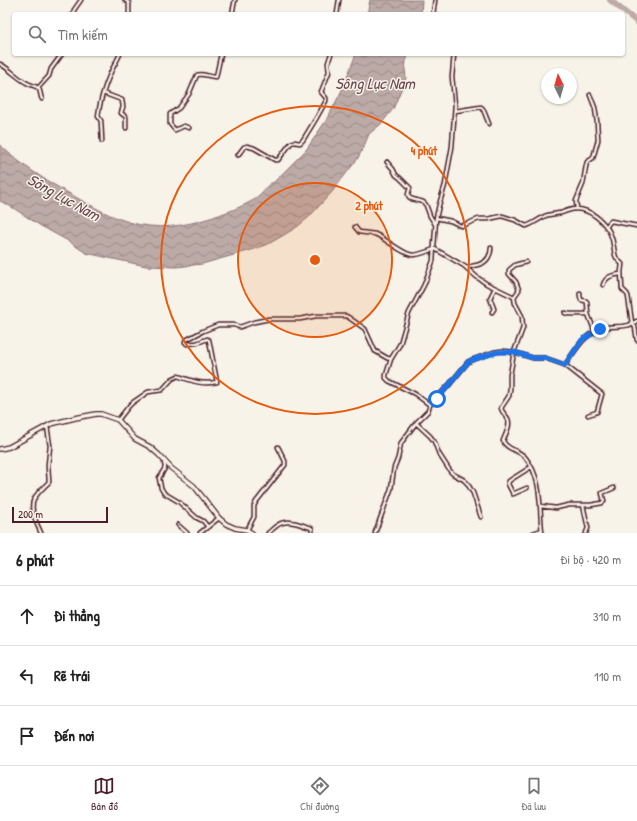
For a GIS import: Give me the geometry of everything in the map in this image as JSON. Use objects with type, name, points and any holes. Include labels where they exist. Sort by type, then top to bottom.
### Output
[{"type":"street","points":[[74,12],[81,0]]},
{"type":"street","points":[[125,0],[129,2],[129,12]]},
{"type":"street","points":[[232,12],[234,0]]},
{"type":"street","points":[[337,12],[339,0]]},
{"type":"street","points":[[434,12],[435,0]]},
{"type":"street","points":[[38,88],[49,76],[51,69],[61,56]]},
{"type":"street","points":[[102,141],[101,121],[98,116],[103,93],[119,56]]},
{"type":"street","points":[[189,128],[184,126],[175,130],[170,124],[170,114],[179,108],[189,94],[197,75],[201,74],[216,77],[221,56]]},
{"type":"street","points":[[238,155],[244,147],[247,146],[254,148],[275,160],[278,160],[291,143],[300,143],[303,140],[326,101],[326,98],[321,92],[329,72],[328,63],[330,56]]},
{"type":"street","points":[[430,405],[415,394],[387,380],[386,375],[391,359],[400,344],[411,309],[422,289],[433,263],[435,249],[435,224],[450,159],[455,111],[452,79],[454,56]]},
{"type":"street","points":[[0,64],[26,83],[38,88],[42,99]]},
{"type":"street","points":[[103,93],[122,100],[123,107],[121,113],[126,117],[126,128]]},
{"type":"street","points":[[577,209],[576,201],[583,184],[586,166],[593,158],[598,140],[596,115],[590,95]]},
{"type":"street","points":[[455,111],[481,107],[489,124]]},
{"type":"street","points":[[387,162],[396,175],[410,188],[408,194],[409,197],[423,202],[426,205],[435,224]]},
{"type":"street","points":[[436,218],[451,221],[461,226],[479,220],[502,216],[515,220],[526,226],[551,214],[577,209],[588,212],[596,217],[606,227],[613,241],[615,255],[622,264],[622,289],[628,296],[632,323],[635,327],[637,340]]},
{"type":"street","points":[[606,227],[611,221],[637,226]]},
{"type":"street","points":[[355,227],[359,232],[379,236],[403,252],[409,254],[414,255],[435,249],[467,268],[481,280],[514,297]]},
{"type":"street","points":[[467,268],[472,265],[482,263],[486,260],[490,254],[491,248]]},
{"type":"street","points":[[514,297],[519,292],[519,289],[516,282],[509,274],[509,270],[515,265],[526,262]]},
{"type":"street","points":[[603,285],[606,278],[621,274]]},
{"type":"street","points":[[492,312],[494,309],[490,298],[495,288]]},
{"type":"street","points":[[580,293],[582,300],[587,302],[588,314],[595,332]]},
{"type":"street","points":[[514,297],[524,324],[514,352],[510,375],[509,396],[501,408],[502,412],[509,421],[503,441],[506,446],[523,455],[534,471],[539,487],[542,532],[534,533]]},
{"type":"street","points":[[565,313],[588,314]]},
{"type":"street","points":[[118,420],[134,401],[148,392],[162,390],[175,377],[178,376],[197,383],[217,382],[209,340],[207,339],[192,344],[187,344],[185,342],[186,340],[215,326],[234,324],[240,327],[275,318],[346,316],[364,329],[375,351],[391,359]]},
{"type":"street","points":[[565,365],[579,344],[585,338],[606,327],[630,325],[637,321]]},
{"type":"street","points":[[375,533],[391,489],[394,468],[401,443],[416,423],[427,412],[430,405],[468,362],[497,352],[514,352],[533,358],[545,358],[565,365],[602,394],[598,412],[588,415]]},
{"type":"street","points":[[0,449],[9,447],[51,424],[74,418],[101,414],[118,420],[135,439],[150,447],[171,468],[194,486],[219,518],[226,524],[252,533]]},
{"type":"street","points":[[416,423],[434,441],[439,454],[450,471],[467,483],[473,493],[481,517]]},
{"type":"street","points":[[41,533],[34,517],[33,505],[35,498],[49,482],[48,465],[50,446],[46,426]]},
{"type":"street","points":[[247,530],[254,517],[254,506],[256,502],[285,465],[285,461],[278,447]]},
{"type":"street","points":[[164,461],[165,468],[158,478],[163,491],[203,521],[208,527]]},
{"type":"street","points":[[527,488],[513,494],[508,484],[512,479],[531,467]]},
{"type":"street","points":[[540,506],[556,508],[569,505],[602,504],[604,501],[602,493],[614,488]]},
{"type":"street","points":[[583,505],[588,528],[586,533]]},
{"type":"street","points":[[200,533],[219,518]]},
{"type":"street","points":[[268,533],[283,523],[295,523],[311,528],[312,533]]},
{"type":"street","points":[[178,525],[186,533]]},
{"type":"water","points":[[370,0],[422,0],[421,12],[367,12]]},
{"type":"water","name":"Sông Lục Nam","points":[[355,56],[408,56],[405,69],[406,78],[393,109],[381,124],[369,134],[358,158],[332,192],[309,217],[297,227],[270,243],[255,249],[202,264],[177,267],[146,266],[86,253],[0,201],[0,145],[25,166],[52,184],[120,219],[140,225],[160,227],[189,224],[209,218],[247,204],[257,198],[271,183],[274,182],[306,150],[327,119],[341,92]]},
{"type":"waterway","points":[[610,0],[625,12]]},
{"type":"waterway","points":[[625,12],[637,22]]},
{"type":"route","points":[[437,399],[464,366],[472,360],[488,354],[507,351],[533,358],[545,358],[565,365],[582,340],[600,329]]}]
